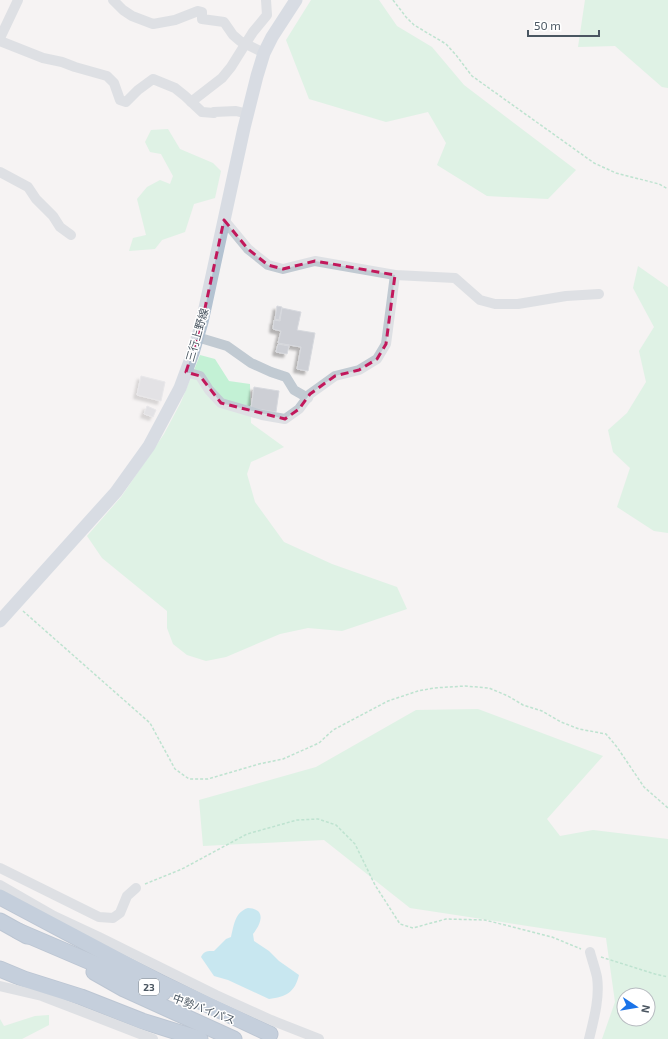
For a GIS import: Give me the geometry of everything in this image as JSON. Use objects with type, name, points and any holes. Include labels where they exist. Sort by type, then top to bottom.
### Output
[{"type":"highway","points":[[0,897],[162,983],[275,1037]]},
{"type":"highway","name":"中勢バイパス","points":[[0,921],[124,989],[234,1039]]},
{"type":"highway","name":"中勢バイパス","points":[[18,931],[157,991],[275,1037]]},
{"type":"highway","points":[[0,969],[24,979],[81,997],[142,1021],[200,1039]]},
{"type":"main road","name":"三行上野線","points":[[0,621],[116,492],[149,446],[174,399],[186,372],[197,337],[248,114],[264,53],[272,37],[296,0]]},
{"type":"street","points":[[0,38],[18,0]]},
{"type":"street","points":[[113,0],[123,10],[132,16],[153,24],[175,20],[198,11],[202,12],[202,19],[224,22],[233,35],[244,44],[264,53]]},
{"type":"street","points":[[191,102],[222,78],[231,67],[244,44],[260,22],[271,17],[266,0]]},
{"type":"street","points":[[0,41],[43,58],[62,62],[107,76],[114,83],[120,100],[122,101],[126,102],[138,90],[153,79],[175,88],[202,112],[214,113],[236,111],[248,114]]},
{"type":"street","points":[[1,174],[28,187],[36,199],[53,216],[60,227],[71,235]]},
{"type":"street","points":[[224,220],[248,249],[268,265],[283,269],[315,261],[396,275],[455,278],[480,300],[495,304],[518,304],[566,296],[599,294]]},
{"type":"street","points":[[186,372],[200,376],[209,390],[221,403],[262,415],[285,419],[299,409],[310,394],[335,376],[359,370],[377,359],[386,344],[396,275]]},
{"type":"street","points":[[197,337],[227,346],[251,363],[286,377],[294,390],[308,398]]},
{"type":"street","points":[[0,868],[99,917],[113,918],[120,912],[127,896],[136,888]]},
{"type":"street","points":[[0,885],[54,916],[272,1020],[319,1039]]},
{"type":"street","points":[[589,1039],[598,989],[590,952]]},
{"type":"street","points":[[0,986],[42,996],[97,1016],[153,1039]]},
{"type":"path","points":[[393,0],[414,25],[446,44],[472,76],[594,163],[616,173],[659,184],[668,189]]},
{"type":"path","points":[[15,604],[150,723],[175,768],[189,779],[208,779],[259,764],[283,759],[319,743],[333,730],[388,701],[426,690],[465,686],[489,688],[508,696],[523,705],[542,711],[561,722],[579,729],[606,734],[617,747],[644,787],[668,808]]},
{"type":"path","points":[[136,888],[182,869],[247,834],[297,820],[318,819],[336,825],[355,844],[375,885],[400,924],[413,928],[446,919],[485,920],[552,937],[590,952],[668,977]]},
{"type":"highlighted area","points":[[224,220],[248,249],[268,265],[283,269],[315,261],[395,275],[386,344],[377,359],[359,370],[335,376],[310,394],[299,409],[285,419],[221,403],[200,376],[186,372],[202,322]]},
{"type":"green space","points":[[311,0],[379,0],[397,26],[432,47],[464,85],[576,170],[548,199],[487,196],[437,165],[446,143],[428,112],[386,122],[309,99],[286,40]]},
{"type":"green space","points":[[585,0],[668,0],[668,88],[662,87],[615,46],[578,47]]},
{"type":"green space","points":[[168,129],[180,149],[213,163],[221,171],[215,198],[194,204],[185,232],[162,240],[155,249],[129,251],[133,238],[146,235],[137,199],[147,187],[160,180],[170,184],[173,176],[161,154],[150,152],[145,142],[151,130]]},
{"type":"green space","points":[[638,266],[668,287],[668,533],[654,531],[617,507],[630,468],[613,452],[608,430],[627,413],[646,382],[639,351],[654,327],[633,288]]},
{"type":"green space","points":[[200,355],[215,359],[229,381],[250,384],[251,423],[284,447],[251,462],[247,474],[255,502],[284,542],[332,564],[397,587],[407,609],[342,631],[308,628],[280,634],[226,657],[206,661],[187,655],[173,644],[167,628],[167,611],[102,558],[87,536],[121,497],[164,434],[181,402]]},
{"type":"green space","points":[[478,709],[603,756],[547,819],[560,836],[593,830],[668,839],[668,1039],[602,1039],[615,1002],[606,938],[410,908],[324,840],[203,846],[199,800],[316,767],[416,710]]},
{"type":"green space","points":[[49,1015],[49,1025],[22,1039],[0,1039],[0,1019],[4,1026],[35,1016]]},
{"type":"water","points":[[248,908],[258,911],[261,918],[253,934],[254,941],[299,975],[292,990],[280,997],[269,999],[228,980],[214,976],[201,957],[206,952],[214,951],[226,939],[231,937],[234,924],[238,916]]},
{"type":"building","points":[[277,306],[282,307],[279,320],[275,319]]},
{"type":"building","points":[[282,308],[301,312],[297,330],[315,333],[308,371],[297,369],[301,347],[278,343],[281,331],[273,329],[274,320],[280,321]]},
{"type":"building","points":[[278,344],[289,346],[287,354],[276,352]]},
{"type":"building","points":[[141,376],[165,382],[161,401],[137,395]]},
{"type":"building","points":[[254,387],[279,391],[276,412],[251,408]]},
{"type":"building","points":[[147,406],[156,410],[153,417],[144,414]]}]
